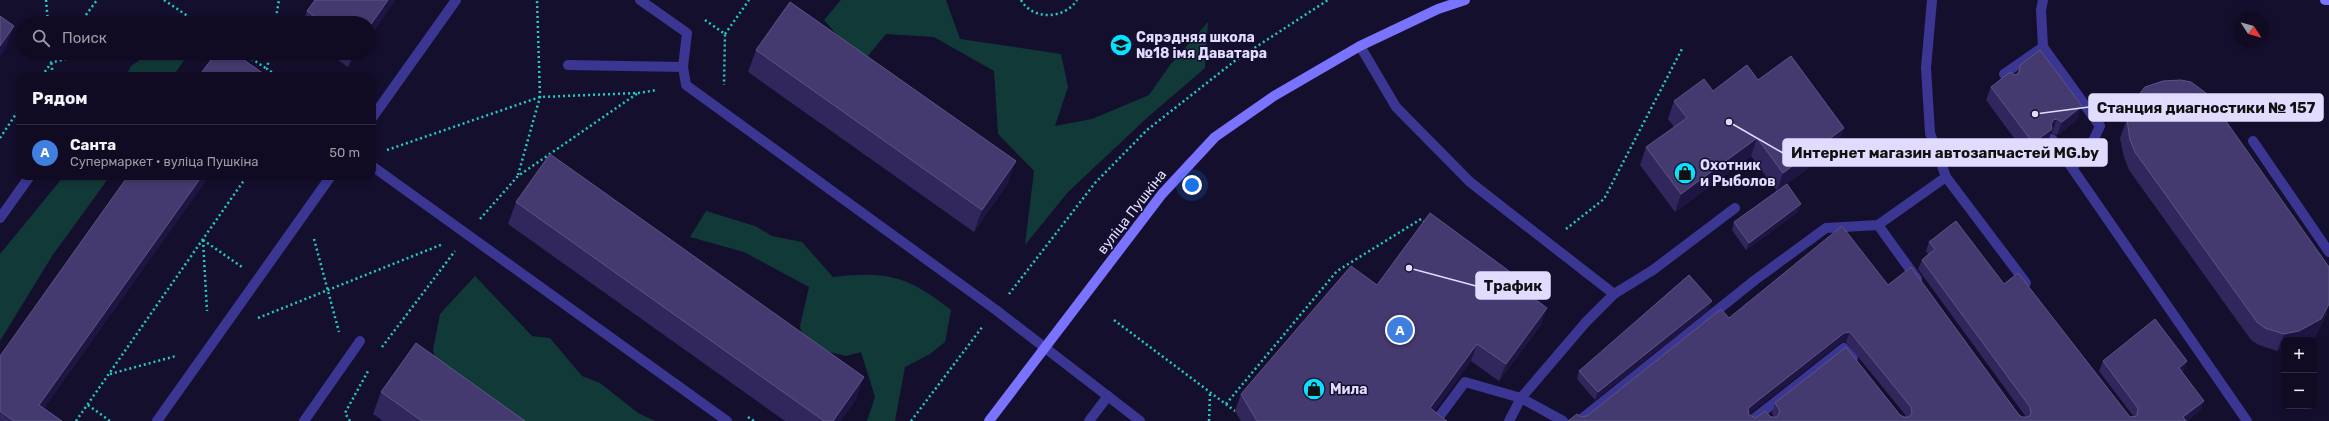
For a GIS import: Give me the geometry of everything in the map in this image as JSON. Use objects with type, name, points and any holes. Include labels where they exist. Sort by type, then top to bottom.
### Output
[{"type":"street","name":"вуліца Пушкіна","points":[[989,421],[1162,194],[1215,137],[1274,96],[1360,46],[1438,9],[1465,0]]},
{"type":"lane","points":[[376,112],[456,0]]},
{"type":"lane","points":[[640,0],[687,33],[683,67],[686,85],[996,310],[1140,421]]},
{"type":"lane","points":[[1932,0],[1926,68],[1930,133],[1946,177],[2030,290]]},
{"type":"lane","points":[[2043,0],[2041,10],[2043,47],[2100,126],[2088,152],[2072,167]]},
{"type":"lane","points":[[1360,46],[1396,108],[1470,182],[1614,294]]},
{"type":"lane","points":[[2010,82],[2004,74],[2043,47]]},
{"type":"lane","points":[[568,65],[683,67]]},
{"type":"lane","points":[[2052,139],[2246,421]]},
{"type":"lane","points":[[2254,141],[2329,252]]},
{"type":"lane","points":[[376,169],[727,421]]},
{"type":"lane","points":[[1579,421],[1755,280],[1826,228],[1878,225],[1946,177]]},
{"type":"lane","points":[[0,218],[27,180]]},
{"type":"lane","points":[[157,421],[328,180]]},
{"type":"lane","points":[[1509,421],[1521,398],[1586,322],[1614,294],[1653,270],[1735,208]]},
{"type":"lane","points":[[1878,225],[1924,288]]},
{"type":"lane","points":[[308,419],[360,341]]},
{"type":"lane","points":[[1751,421],[1844,348],[1859,366]]},
{"type":"lane","points":[[1436,421],[1465,382],[1521,398],[1563,421]]},
{"type":"lane","points":[[1089,421],[1108,396]]},
{"type":"lane","points":[[1763,412],[1770,421]]},
{"type":"path","points":[[46,0],[47,16]]},
{"type":"path","points":[[85,16],[97,0]]},
{"type":"path","points":[[164,0],[188,16]]},
{"type":"path","points":[[276,16],[279,0]]},
{"type":"path","points":[[518,176],[540,97],[537,0]]},
{"type":"path","points":[[386,150],[540,97],[638,93],[686,85],[724,87],[725,34],[749,0]]},
{"type":"path","points":[[1021,0],[1032,11],[1043,15],[1054,15],[1065,12],[1077,0]]},
{"type":"path","points":[[911,421],[1094,183],[1147,130],[1236,60],[1328,0]]},
{"type":"path","points":[[701,17],[725,34]]},
{"type":"path","points":[[1549,243],[1604,199],[1683,47]]},
{"type":"path","points":[[50,60],[52,72]]},
{"type":"path","points":[[45,72],[53,60]]},
{"type":"path","points":[[50,64],[65,60]]},
{"type":"path","points":[[254,60],[272,72]]},
{"type":"path","points":[[267,69],[269,60]]},
{"type":"path","points":[[360,341],[378,353],[467,235],[518,176],[638,93]]},
{"type":"path","points":[[0,138],[16,114]]},
{"type":"path","points":[[76,421],[244,180]]},
{"type":"path","points":[[306,211],[347,360]]},
{"type":"path","points":[[1226,404],[1337,271],[1421,220],[1427,224]]},
{"type":"path","points":[[256,319],[467,235]]},
{"type":"path","points":[[203,240],[258,278]]},
{"type":"path","points":[[109,374],[210,348],[203,240]]},
{"type":"path","points":[[1003,290],[1009,295]]},
{"type":"path","points":[[1114,320],[1235,410]]},
{"type":"path","points":[[350,421],[345,413],[370,366]]},
{"type":"path","points":[[1208,421],[1210,392]]},
{"type":"path","points":[[88,405],[110,421]]},
{"type":"green space","points":[[841,0],[946,0],[960,39],[1061,54],[1068,87],[1055,126],[1092,119],[1149,95],[1170,65],[1208,22],[1205,68],[1149,116],[1068,192],[1025,245],[1034,171],[998,134],[994,71],[934,37],[886,34],[862,63],[824,20]]},
{"type":"green space","points":[[140,60],[184,60],[176,72],[128,72],[131,66]]},
{"type":"green space","points":[[61,180],[107,180],[52,256],[0,341],[0,254]]},
{"type":"green space","points":[[706,211],[755,226],[772,236],[802,242],[833,277],[868,275],[896,278],[922,290],[951,310],[945,342],[930,354],[905,367],[895,421],[867,421],[875,397],[861,352],[846,356],[805,346],[800,326],[809,287],[744,252],[690,237]]},
{"type":"green space","points":[[475,276],[532,336],[550,338],[582,376],[600,383],[638,413],[655,421],[508,421],[442,381],[433,350],[440,314]]},
{"type":"building","points":[[315,0],[388,0],[376,17],[314,16],[307,11]]},
{"type":"building","points":[[790,2],[1016,161],[982,210],[756,50]]},
{"type":"building","points":[[0,16],[14,26],[0,46]]},
{"type":"building","points":[[2040,50],[2082,106],[2062,122],[2057,119],[2053,120],[2051,125],[2052,129],[2033,143],[1991,87],[2010,72],[2015,75],[2019,73],[2020,65]]},
{"type":"building","points":[[1791,56],[1844,128],[1783,173],[1757,138],[1681,194],[1646,147],[1687,118],[1674,101],[1704,79],[1713,91],[1747,65],[1758,80]]},
{"type":"building","points":[[211,60],[244,60],[261,72],[202,72]]},
{"type":"building","points":[[2181,80],[2191,82],[2206,93],[2329,267],[2329,304],[2321,319],[2299,331],[2284,334],[2265,328],[2257,322],[2135,152],[2130,140],[2127,120],[2133,102],[2145,87],[2163,81]]},
{"type":"building","points":[[550,154],[864,377],[833,421],[824,421],[516,202]]},
{"type":"building","points":[[125,180],[199,180],[39,405],[62,421],[14,421],[0,411],[0,356]]},
{"type":"building","points":[[1787,184],[1801,204],[1749,243],[1734,222]]},
{"type":"building","points":[[1430,213],[1524,282],[1520,288],[1547,308],[1506,364],[1477,344],[1430,408],[1447,421],[1257,421],[1241,394],[1351,266],[1377,285]]},
{"type":"building","points":[[1956,221],[2004,284],[2018,273],[2130,417],[2137,416],[2138,408],[2103,361],[2155,319],[2187,361],[2179,368],[2204,401],[2183,417],[2186,421],[1568,421],[1577,414],[1581,417],[1587,416],[1721,309],[1729,318],[1842,226],[1888,285],[1911,267],[2019,415],[2022,417],[2028,417],[2031,414],[2030,407],[1922,260],[1935,249],[1929,242]],"holes":[[[1850,332],[1911,407],[1912,413],[1909,417],[1900,415],[1846,347],[1775,403],[1780,411],[1777,417],[1771,417],[1765,411],[1756,418],[1749,415],[1748,409],[1844,333]]]},
{"type":"building","points":[[1689,275],[1712,301],[1598,392],[1579,371]]},
{"type":"building","points":[[416,343],[525,421],[422,421],[381,392]]},
{"type":"place","name":"Сярэдняя школа №18 імя Даватара","points":[[1121,45]]},
{"type":"place","name":"Станция диагностики № 157","points":[[2035,114]]},
{"type":"place","name":"Интернет магазин автозапчастей MG.by","points":[[1729,122]]},
{"type":"place","name":"Охотник и Рыболов","points":[[1685,173]]},
{"type":"place","name":"Трафик","points":[[1409,268]]},
{"type":"place","name":"Санта","points":[[1400,330]]},
{"type":"place","name":"Мила","points":[[1314,389]]}]
